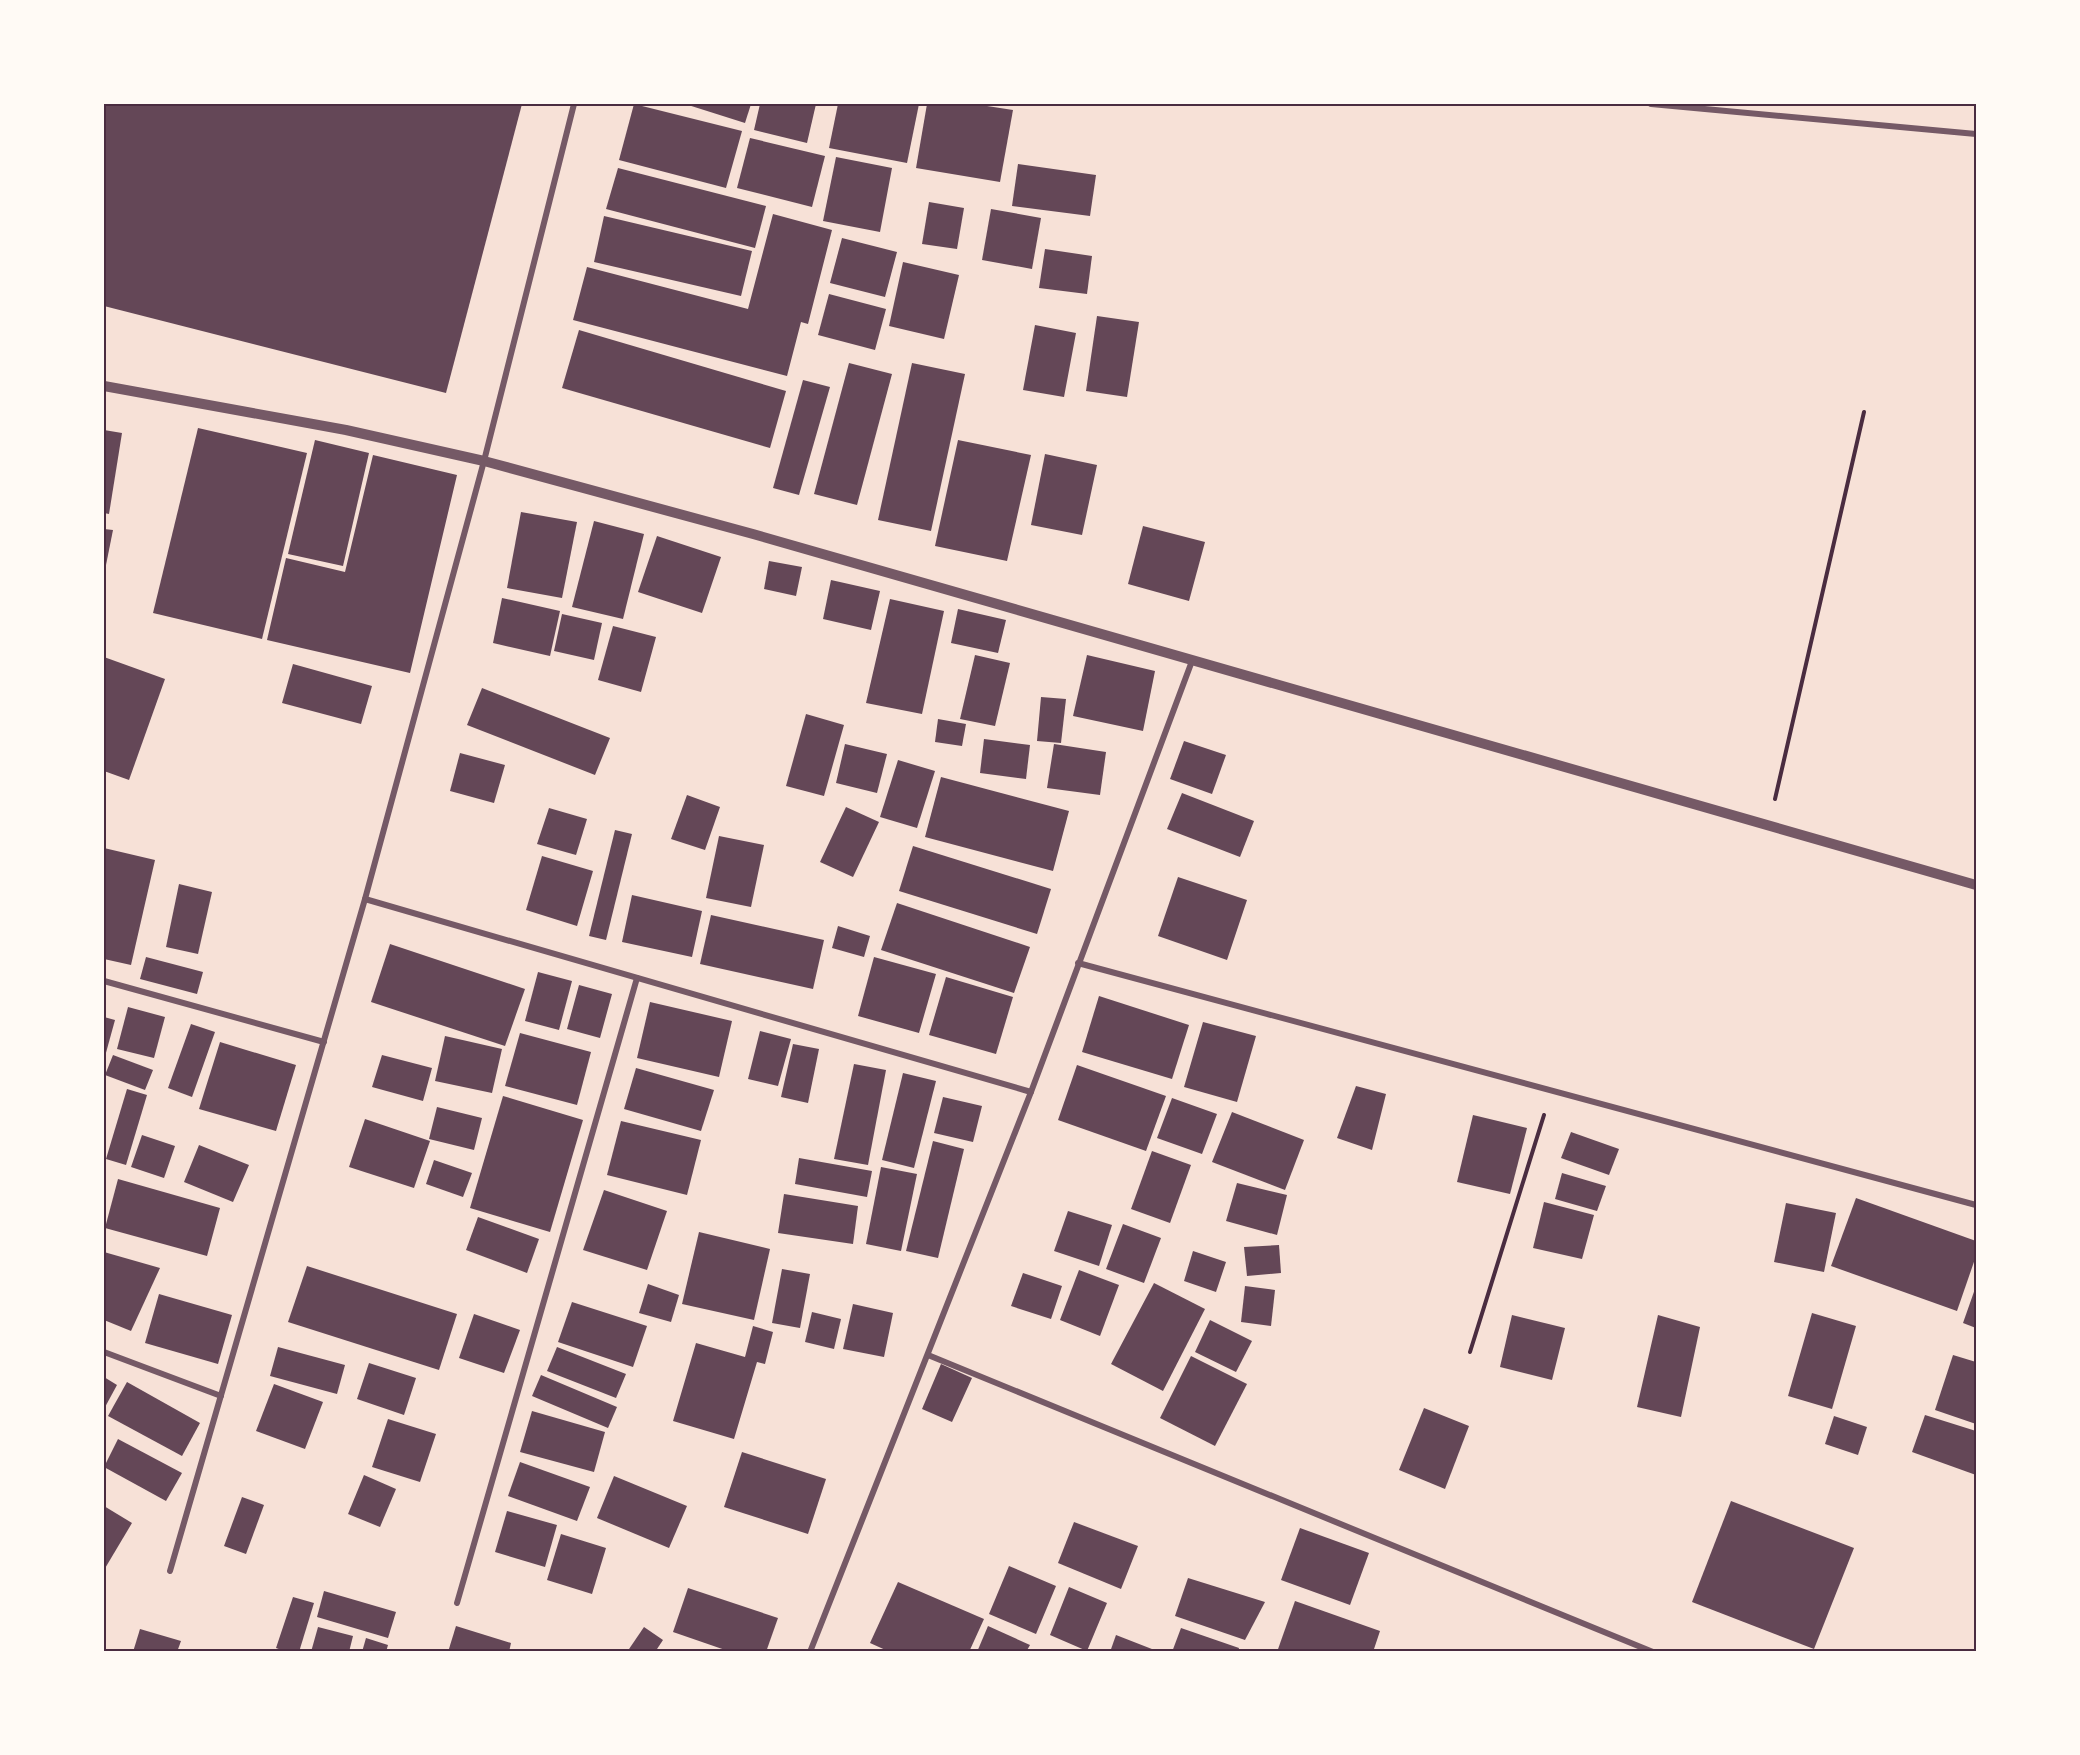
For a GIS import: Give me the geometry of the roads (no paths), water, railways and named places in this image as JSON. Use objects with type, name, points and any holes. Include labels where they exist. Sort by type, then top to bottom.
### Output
[{"type":"street","points":[[170,1571],[365,899],[484,461],[574,104]]},
{"type":"street","points":[[1651,104],[1977,134]]},
{"type":"street","points":[[104,386],[346,430],[484,461],[753,534],[1977,885]]},
{"type":"street","points":[[810,1652],[1031,1092],[1192,661]]},
{"type":"street","points":[[365,899],[1031,1092]]},
{"type":"street","points":[[1078,963],[1977,1205]]},
{"type":"street","points":[[457,1603],[637,978]]},
{"type":"street","points":[[104,981],[324,1042]]},
{"type":"street","points":[[104,1352],[221,1396]]},
{"type":"street","points":[[928,1355],[1653,1652]]}]
